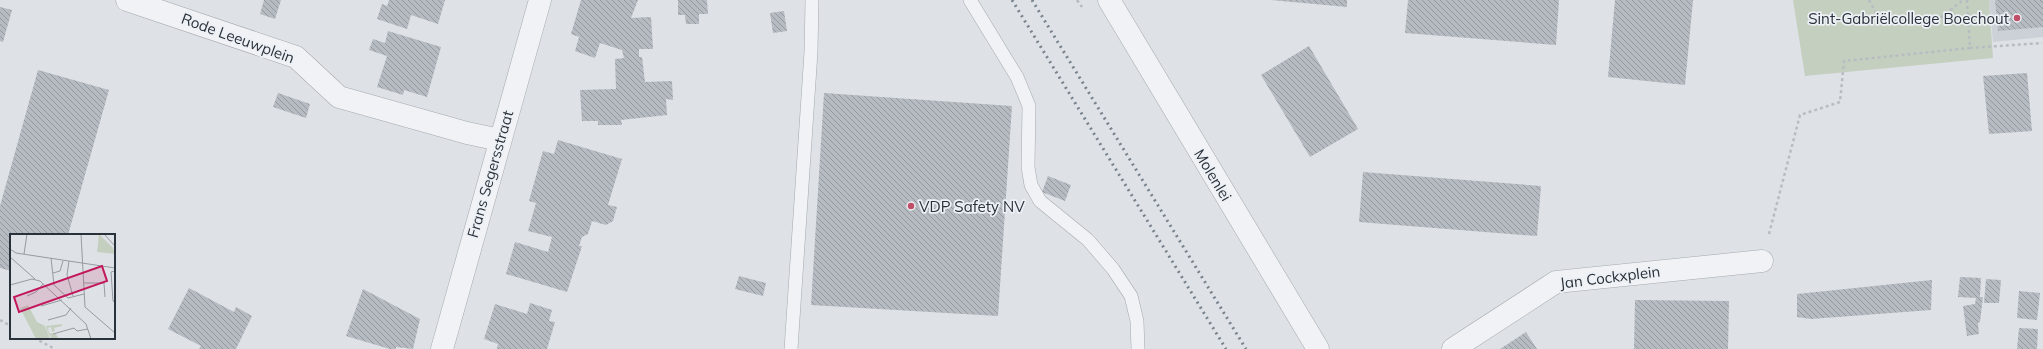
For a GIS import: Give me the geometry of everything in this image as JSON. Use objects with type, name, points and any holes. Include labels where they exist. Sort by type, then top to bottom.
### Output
[{"type":"street","name":"Rode Leeuwplein","points":[[127,0],[296,57],[339,97],[467,133],[500,140]]},
{"type":"street","name":"Frans Segersstraat","points":[[442,349],[540,0]]},
{"type":"street","name":"Molenlei","points":[[1109,0],[1318,349]]},
{"type":"street","name":"Jan Cockxplein","points":[[1453,349],[1556,282],[1762,261]]},
{"type":"lane","points":[[791,349],[811,52],[812,0]]},
{"type":"lane","points":[[970,0],[1017,77],[1030,106],[1028,167],[1030,185],[1040,201],[1088,240],[1118,276],[1131,296],[1137,321],[1138,349]]},
{"type":"path","points":[[1869,0],[1880,20],[1939,19],[1963,0]]},
{"type":"path","points":[[1968,0],[1970,48]]},
{"type":"path","points":[[1762,261],[1800,115],[1840,102],[1844,61],[1970,48],[2042,43]]},
{"type":"path","points":[[0,320],[10,325]]},
{"type":"path","points":[[36,339],[56,349]]},
{"type":"shaded area","name":"Sint-Gabriëlcollege Boechout","points":[[1989,0],[2043,0],[2043,37],[1993,42]]},
{"type":"green space","points":[[1793,0],[1989,0],[1993,58],[1805,76]]},
{"type":"building","points":[[264,0],[281,0],[275,19],[260,14]]},
{"type":"building","points":[[389,0],[445,0],[438,24],[411,15],[407,29],[377,19],[382,4],[387,6]]},
{"type":"building","points":[[581,0],[638,0],[631,18],[651,17],[653,49],[639,49],[639,57],[642,57],[645,82],[672,81],[673,100],[666,99],[667,115],[621,120],[622,125],[598,125],[598,121],[582,121],[580,90],[616,89],[615,59],[624,58],[622,50],[600,43],[595,58],[575,51],[579,37],[571,34]]},
{"type":"building","points":[[678,0],[707,0],[708,14],[699,14],[699,24],[686,24],[685,15],[678,15]]},
{"type":"building","points":[[1271,0],[1347,0],[1347,7]]},
{"type":"building","points":[[1408,0],[1559,0],[1556,45],[1405,33]]},
{"type":"building","points":[[1615,0],[1693,0],[1685,85],[1608,77]]},
{"type":"building","name":"Sint-Gabriëlcollege Boechout","points":[[1995,0],[2043,0],[2043,27],[1998,31]]},
{"type":"building","points":[[0,7],[12,10],[3,42],[0,41]]},
{"type":"building","points":[[784,11],[787,31],[773,33],[770,13]]},
{"type":"building","points":[[388,31],[441,47],[427,97],[404,90],[403,95],[377,87],[387,56],[369,50],[373,39],[385,43]]},
{"type":"building","points":[[1309,46],[1358,129],[1310,157],[1261,75]]},
{"type":"building","points":[[38,70],[109,90],[68,234],[10,234],[10,271],[0,268],[0,206]]},
{"type":"building","points":[[2027,73],[2032,131],[1989,134],[1983,76]]},
{"type":"building","points":[[278,93],[310,104],[306,118],[273,107]]},
{"type":"building","name":"VDP Safety NV","points":[[824,93],[1012,106],[998,316],[811,305]]},
{"type":"building","points":[[558,140],[622,159],[608,205],[617,207],[613,221],[606,225],[592,221],[588,234],[582,237],[579,246],[582,246],[567,292],[506,274],[515,242],[548,252],[552,237],[528,231],[536,203],[529,201],[543,151],[554,154]]},
{"type":"building","points":[[1363,172],[1541,186],[1537,236],[1359,222]]},
{"type":"building","points":[[1048,176],[1071,185],[1065,201],[1042,192]]},
{"type":"building","points":[[739,276],[766,283],[763,296],[735,289]]},
{"type":"building","points":[[1960,277],[1981,278],[1980,297],[1983,297],[1980,322],[1978,323],[1979,334],[1967,336],[1963,306],[1975,304],[1976,298],[1958,297]]},
{"type":"building","points":[[1986,279],[2001,280],[1999,303],[1984,303]]},
{"type":"building","points":[[1932,280],[1931,310],[1811,319],[1797,317],[1797,294]]},
{"type":"building","points":[[189,288],[234,312],[236,307],[252,316],[236,349],[199,349],[201,346],[168,329]]},
{"type":"building","points":[[363,289],[420,319],[413,349],[396,347],[396,349],[390,349],[346,336]]},
{"type":"building","points":[[2019,291],[2040,293],[2037,320],[2017,318]]},
{"type":"building","points":[[1635,300],[1729,301],[1728,349],[1634,349]]},
{"type":"building","points":[[530,303],[552,310],[549,321],[555,322],[547,349],[497,349],[498,344],[484,339],[495,304],[527,314]]},
{"type":"building","points":[[2019,328],[2038,329],[2037,349],[2017,349]]},
{"type":"building","points":[[1526,332],[1537,349],[1500,349]]},
{"type":"railway","points":[[1012,0],[1226,349]]},
{"type":"railway","points":[[1032,0],[1246,349]]},
{"type":"place","name":"Sint-Gabriëlcollege Boechout","points":[[2017,18]]},
{"type":"place","name":"VDP Safety NV","points":[[911,206]]}]
